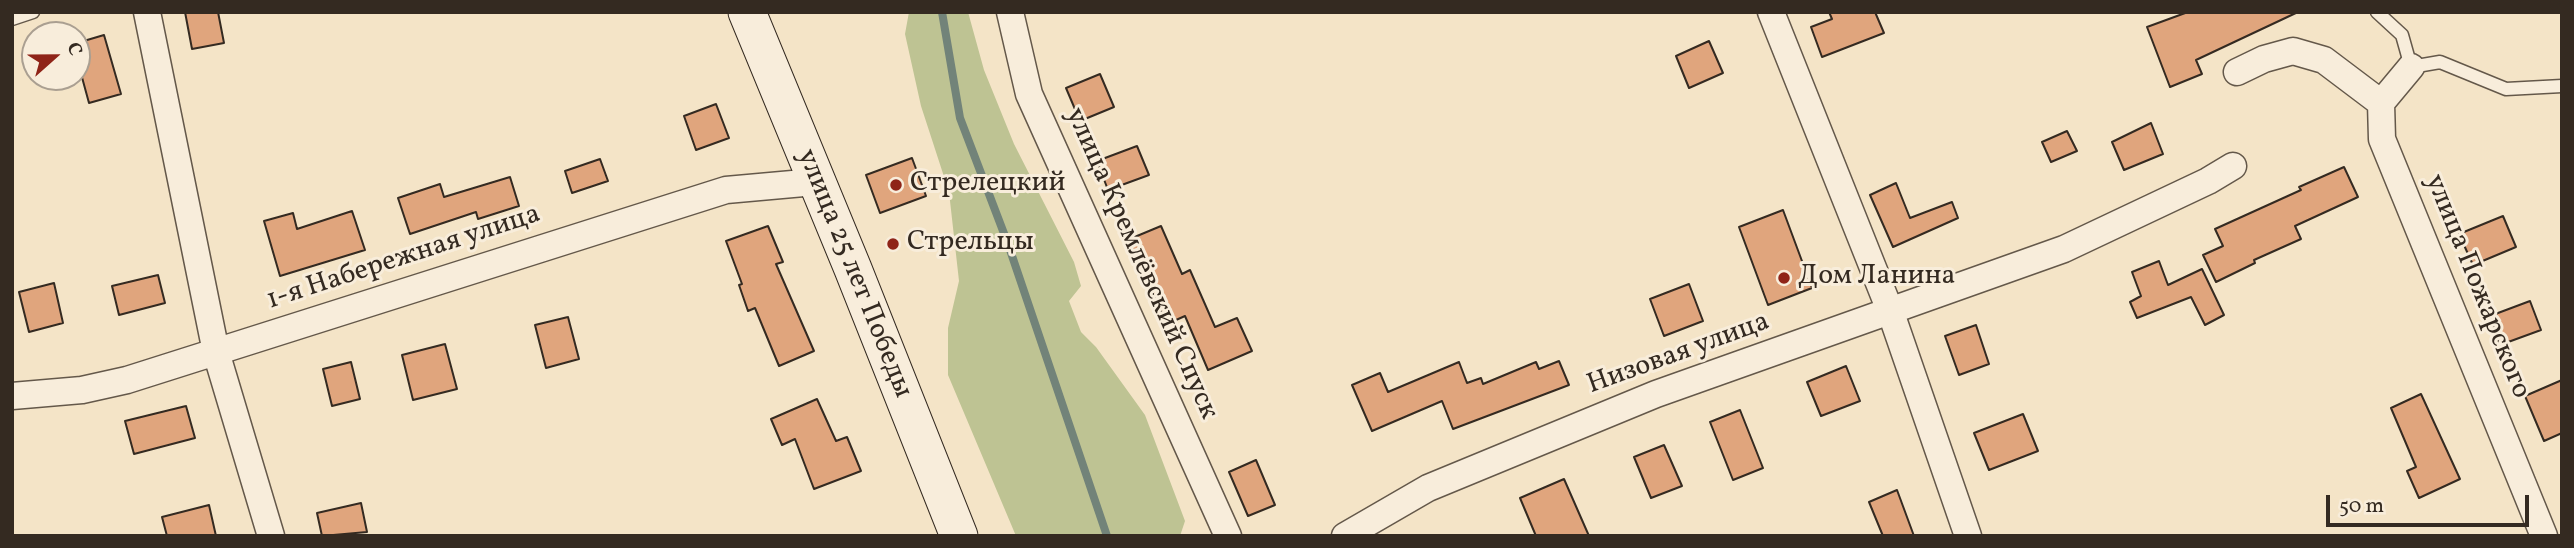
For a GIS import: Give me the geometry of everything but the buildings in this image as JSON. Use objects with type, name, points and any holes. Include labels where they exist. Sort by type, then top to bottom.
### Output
[{"type":"main road","name":"улица 25 лет Победы","points":[[747,12],[959,536]]},
{"type":"street","points":[[147,12],[216,352],[271,536]]},
{"type":"street","name":"улица Кремлёвский Спуск","points":[[1010,12],[1029,94],[1228,536]]},
{"type":"street","points":[[1771,12],[1891,313],[1968,536]]},
{"type":"street","points":[[2237,72],[2264,59],[2293,51],[2324,60],[2381,103],[2411,67]]},
{"type":"street","name":"улица Пожарского","points":[[2381,103],[2382,139],[2544,536]]},
{"type":"street","name":"Низовая улица","points":[[1345,536],[1428,488],[1656,394],[1891,313],[2064,249],[2208,181],[2233,166]]},
{"type":"street","name":"1-я Набережная улица","points":[[12,396],[82,390],[127,380],[726,190],[816,182]]},
{"type":"lane","points":[[12,19],[33,12]]},
{"type":"lane","points":[[2377,12],[2402,35],[2411,67],[2440,62],[2506,89],[2562,86]]},
{"type":"green space","points":[[909,12],[968,12],[984,70],[1014,144],[1074,262],[1081,286],[1069,301],[1081,332],[1096,347],[1145,415],[1185,521],[1180,536],[1016,536],[948,375],[948,328],[959,281],[949,192],[921,106],[905,34]]},
{"type":"waterway","points":[[942,12],[960,118],[1008,244],[1107,536]]},
{"type":"place","name":"Стрелецкий","points":[[896,185]]},
{"type":"place","name":"Стрельцы","points":[[893,244]]},
{"type":"place","name":"Дом Ланина","points":[[1784,278]]}]
